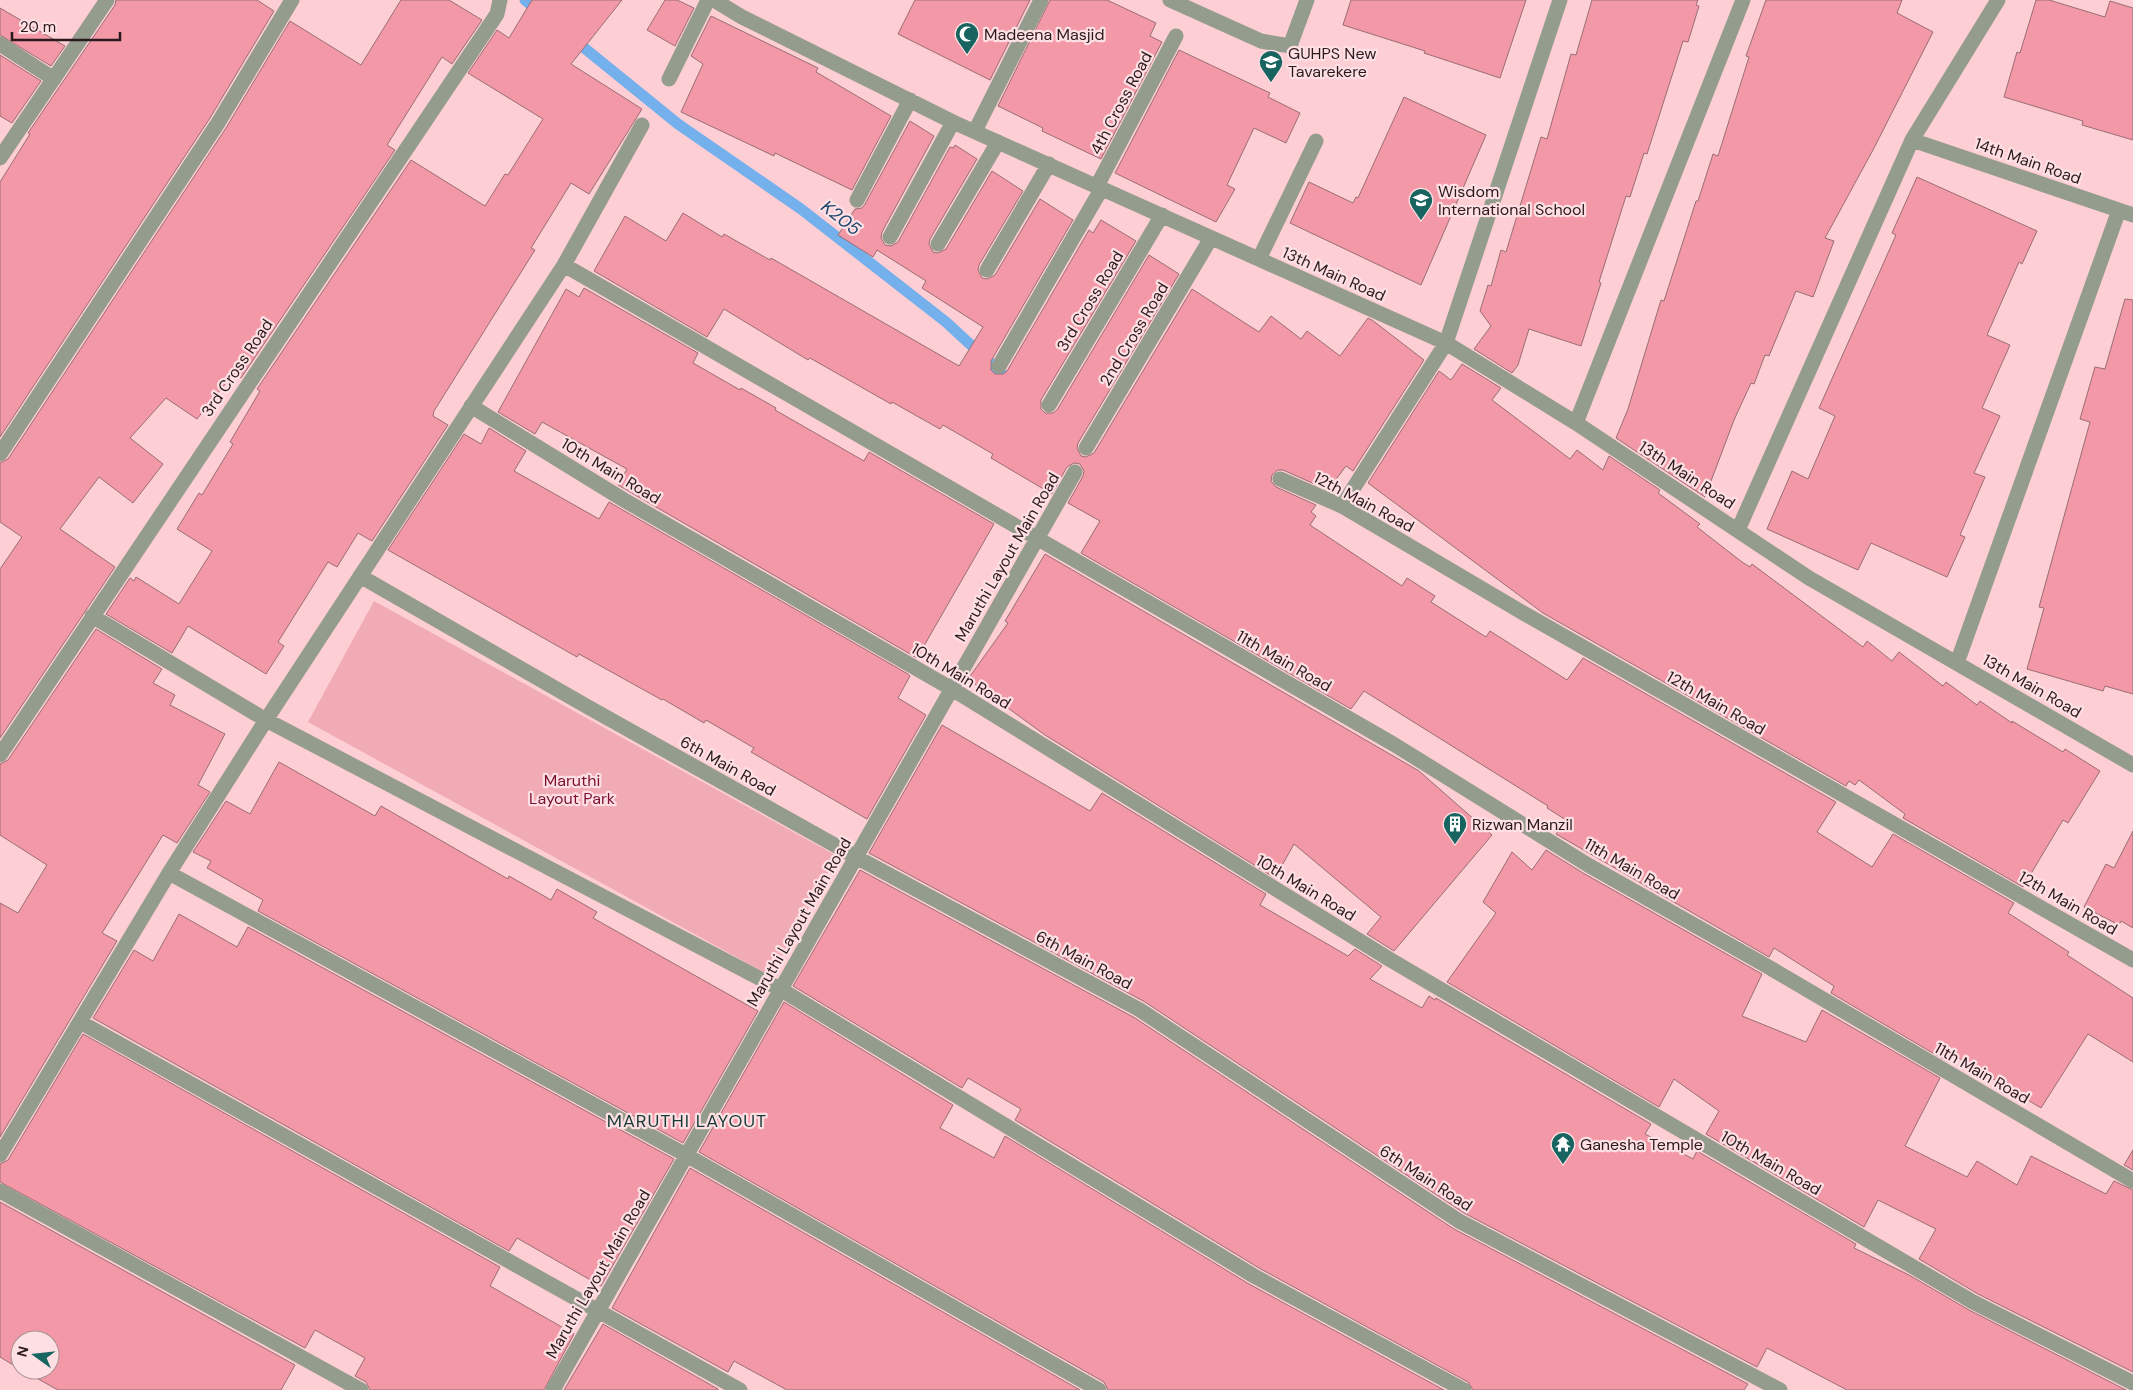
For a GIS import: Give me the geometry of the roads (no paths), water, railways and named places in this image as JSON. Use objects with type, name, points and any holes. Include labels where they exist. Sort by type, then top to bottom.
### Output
[{"type":"street","points":[[0,158],[108,0]]},
{"type":"street","points":[[0,454],[218,123],[292,0]]},
{"type":"street","name":"3rd Cross Road","points":[[0,755],[496,14],[500,0]]},
{"type":"street","points":[[669,79],[708,0]]},
{"type":"street","name":"13th Main Road","points":[[714,0],[742,17],[953,122],[1446,343],[1576,423],[1809,578],[2133,765]]},
{"type":"street","points":[[975,132],[1041,0]]},
{"type":"street","points":[[1170,0],[1262,41],[1290,46],[1307,0]]},
{"type":"street","points":[[1342,506],[1446,343],[1560,0]]},
{"type":"street","points":[[1576,423],[1743,0]]},
{"type":"street","points":[[1738,530],[1912,140],[1998,0]]},
{"type":"street","name":"4th Cross Road","points":[[999,366],[1100,187],[1176,36]]},
{"type":"street","points":[[0,44],[54,78]]},
{"type":"street","points":[[857,200],[910,100]]},
{"type":"street","points":[[890,238],[953,122]]},
{"type":"street","points":[[0,1154],[170,872],[266,720],[564,264],[642,125]]},
{"type":"street","name":"14th Main Road","points":[[1912,140],[2126,213]]},
{"type":"street","points":[[1258,259],[1316,141]]},
{"type":"street","points":[[938,244],[998,142]]},
{"type":"street","points":[[987,270],[1049,164]]},
{"type":"street","points":[[1957,663],[2126,213]]},
{"type":"street","name":"3rd Cross Road","points":[[1049,405],[1162,215]]},
{"type":"street","name":"2nd Cross Road","points":[[1086,448],[1211,238]]},
{"type":"street","name":"11th Main Road","points":[[564,264],[1395,745],[1588,865],[1765,965],[2133,1181]]},
{"type":"street","name":"10th Main Road","points":[[471,406],[632,505],[952,689],[1389,959],[1973,1302],[2133,1383]]},
{"type":"street","name":"Maruthi Layout Main Road","points":[[552,1390],[1076,472]]},
{"type":"street","name":"12th Main Road","points":[[1280,479],[1342,506],[1525,614],[2133,960]]},
{"type":"street","name":"6th Main Road","points":[[360,576],[588,707],[856,857],[1140,1010],[1459,1221],[1780,1390]]},
{"type":"street","points":[[92,616],[266,720],[780,989],[1039,1144],[1254,1276],[1464,1390]]},
{"type":"street","points":[[170,872],[686,1156],[1099,1390]]},
{"type":"street","points":[[80,1022],[740,1390]]},
{"type":"street","points":[[0,1191],[360,1390]]},
{"type":"waterway","name":"K205","points":[[525,0],[542,14]]},
{"type":"waterway","name":"K205","points":[[572,38],[678,124],[801,209],[946,322],[1013,384]]},
{"type":"place","name":"Madeena Masjid","points":[[967,55]]},
{"type":"place","name":"GUHPS New Tavarekere","points":[[1271,83]]},
{"type":"place","name":"Wisdom International School","points":[[1421,221]]},
{"type":"place","name":"Rizwan Manzil","points":[[1455,845]]},
{"type":"place","name":"Ganesha Temple","points":[[1563,1165]]},
{"type":"district","name":"MARUTHI LAYOUT","points":[[687,1121]]},
{"type":"park label","name":"Maruthi Layout Park","points":[[572,789]]}]
